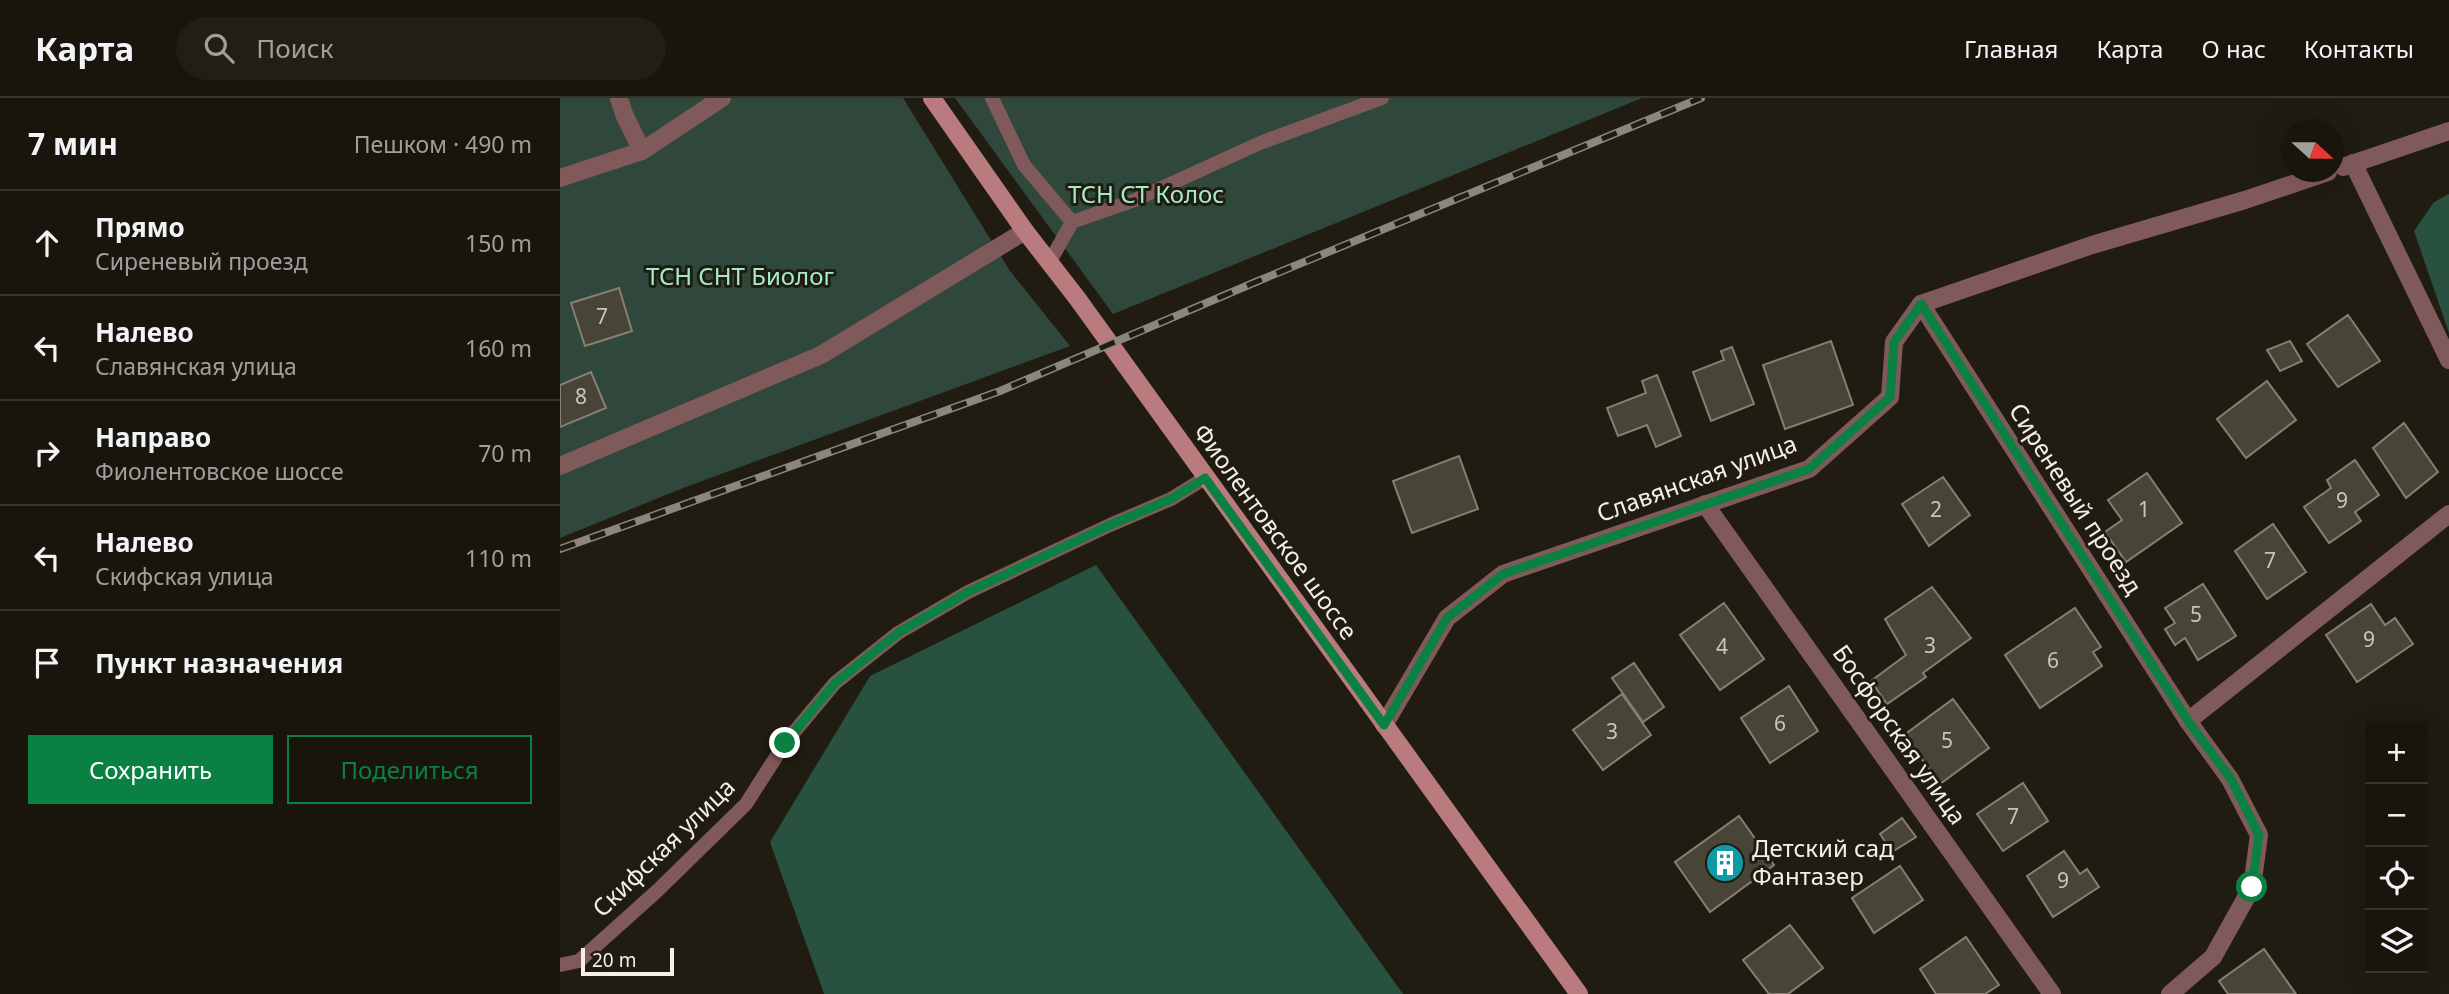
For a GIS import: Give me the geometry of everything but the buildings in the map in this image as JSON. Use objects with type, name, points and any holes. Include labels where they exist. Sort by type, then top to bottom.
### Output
[{"type":"main road","name":"Фиолентовское шоссе","points":[[932,98],[1025,231],[1579,994]]},
{"type":"street","points":[[619,98],[642,151]]},
{"type":"street","points":[[560,178],[642,151],[722,98]]},
{"type":"street","points":[[2344,166],[2449,131]]},
{"type":"street","points":[[2353,163],[2449,360]]},
{"type":"street","points":[[1921,304],[2092,245],[2298,182]]},
{"type":"street","points":[[560,466],[821,355],[1025,231]]},
{"type":"street","name":"Славянская улица","points":[[1384,725],[1447,618],[1503,574],[1809,469],[1890,397],[1894,342],[1921,304]]},
{"type":"street","name":"Сиреневый проезд","points":[[1921,304],[2188,721],[2231,779],[2259,835],[2252,887],[2213,957],[2170,994]]},
{"type":"street","name":"Босфорская улица","points":[[1705,504],[2052,994]]},
{"type":"street","points":[[2188,721],[2449,514]]},
{"type":"lane","points":[[992,98],[1024,165],[1072,222]]},
{"type":"lane","points":[[1049,263],[1072,222],[1135,200],[1260,143],[1382,98]]},
{"type":"lane","name":"Скифская улица","points":[[560,965],[579,961],[726,824],[746,804],[785,743],[835,683],[898,633],[968,592],[1171,499],[1205,478]]},
{"type":"green space","name":"ТСН СНТ Биолог","points":[[560,98],[903,98],[1010,271],[1070,346],[683,488],[560,538]]},
{"type":"green space","name":"ТСН СТ Колос","points":[[955,98],[1642,98],[1113,314]]},
{"type":"green space","points":[[2449,194],[2449,333],[2414,231],[2434,202]]},
{"type":"green space","points":[[1096,565],[1403,994],[824,994],[770,842],[870,676]]},
{"type":"railway","points":[[560,549],[1000,391],[1701,98]]},
{"type":"place","name":"Детский сад Фантазер","points":[[1725,863]]},
{"type":"route","points":[[785,743],[835,683],[898,633],[968,592],[1171,499],[1205,478],[1384,725],[1447,618],[1503,574],[1809,469],[1890,397],[1894,342],[1921,304],[2188,721],[2231,779],[2259,835],[2252,887]]}]
